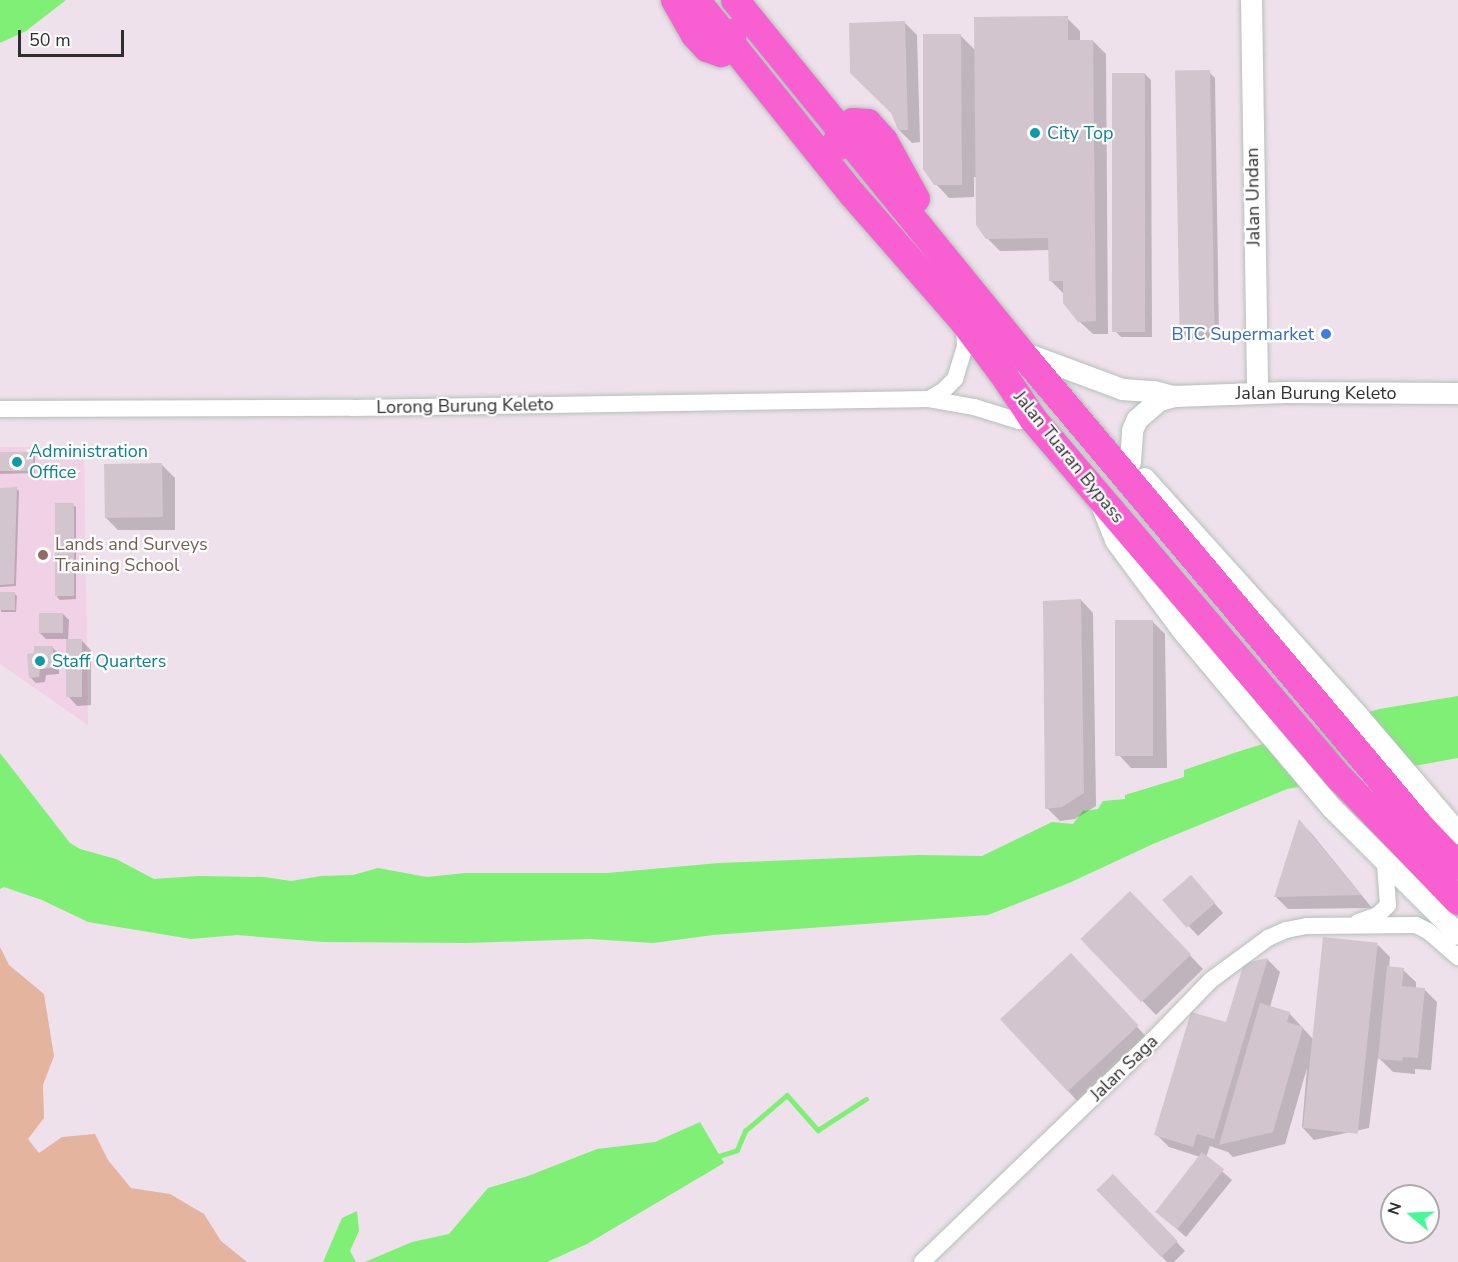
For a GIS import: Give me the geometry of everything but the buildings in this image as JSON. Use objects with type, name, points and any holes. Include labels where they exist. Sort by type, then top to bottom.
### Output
[{"type":"highway","points":[[675,0],[695,35],[707,48],[721,53],[730,43],[735,25],[724,0]]},
{"type":"highway","name":"Jalan Tuaran Bypass","points":[[696,0],[854,195],[964,322],[1033,419],[1341,779],[1458,901]]},
{"type":"highway","name":"Jalan Tuaran Bypass","points":[[735,0],[1020,351],[1376,774],[1458,866]]},
{"type":"highway","points":[[842,130],[838,139],[839,147],[847,166],[952,295],[964,322]]},
{"type":"street","name":"Jalan Undan","points":[[1251,0],[1257,393]]},
{"type":"street","points":[[929,399],[944,390],[955,379],[965,346],[964,322]]},
{"type":"street","name":"Jalan Burung Keleto","points":[[1020,351],[1122,388],[1174,396]]},
{"type":"street","points":[[1020,351],[1076,403],[1130,462],[1355,712],[1412,782],[1458,833]]},
{"type":"street","name":"Jalan Burung Keleto","points":[[1130,462],[1132,430],[1137,419],[1160,400],[1174,396],[1257,393],[1458,393]]},
{"type":"street","name":"Lorong Burung Keleto","points":[[0,409],[352,408],[929,399],[975,407],[1019,421],[1033,419]]},
{"type":"street","points":[[1097,492],[1115,540],[1181,629],[1314,786],[1385,863],[1458,934]]},
{"type":"street","name":"Jalan Saga","points":[[1351,924],[1378,915],[1388,905],[1385,863]]},
{"type":"street","name":"Jalan Saga","points":[[922,1262],[1144,1049],[1211,980],[1243,955],[1286,930],[1351,924],[1390,928],[1416,925],[1428,931],[1458,957]]},
{"type":"shaded area","points":[[0,0],[66,0],[26,31],[0,43]]},
{"type":"shaded area","name":"Lands and Surveys Training School","points":[[0,447],[84,447],[88,725],[0,664]]},
{"type":"shaded area","points":[[1458,696],[1458,758],[1287,789],[1153,844],[1069,883],[988,915],[713,935],[653,943],[590,939],[467,943],[323,942],[237,935],[191,939],[88,922],[42,900],[4,887],[0,889],[0,753],[70,843],[80,849],[116,859],[154,879],[198,876],[264,877],[291,881],[321,876],[353,875],[378,868],[427,877],[465,873],[607,873],[719,863],[919,855],[982,856],[1052,822],[1073,824],[1083,811],[1098,809],[1103,801],[1125,799],[1125,795],[1184,777],[1184,770],[1240,751],[1379,709]]},
{"type":"shaded area","points":[[0,947],[9,965],[44,994],[54,1056],[43,1085],[44,1118],[28,1139],[39,1153],[62,1137],[95,1134],[108,1160],[131,1188],[170,1194],[204,1214],[221,1241],[247,1262],[0,1262]]},
{"type":"shaded area","points":[[700,1122],[724,1163],[587,1244],[547,1262],[365,1262],[412,1242],[449,1234],[488,1188],[528,1176],[597,1149],[655,1142]]},
{"type":"shaded area","points":[[357,1211],[359,1231],[350,1251],[356,1262],[323,1262],[342,1218]]},
{"type":"waterway","points":[[716,1157],[737,1150],[745,1131],[787,1095],[818,1130],[866,1099]]},
{"type":"place","name":"City Top","points":[[1035,133]]},
{"type":"place","name":"BTC Supermarket","points":[[1326,334]]},
{"type":"place","name":"Administration Office","points":[[17,462]]},
{"type":"place","name":"Lands and Surveys Training School","points":[[43,555]]},
{"type":"place","name":"Staff Quarters","points":[[40,661]]}]
